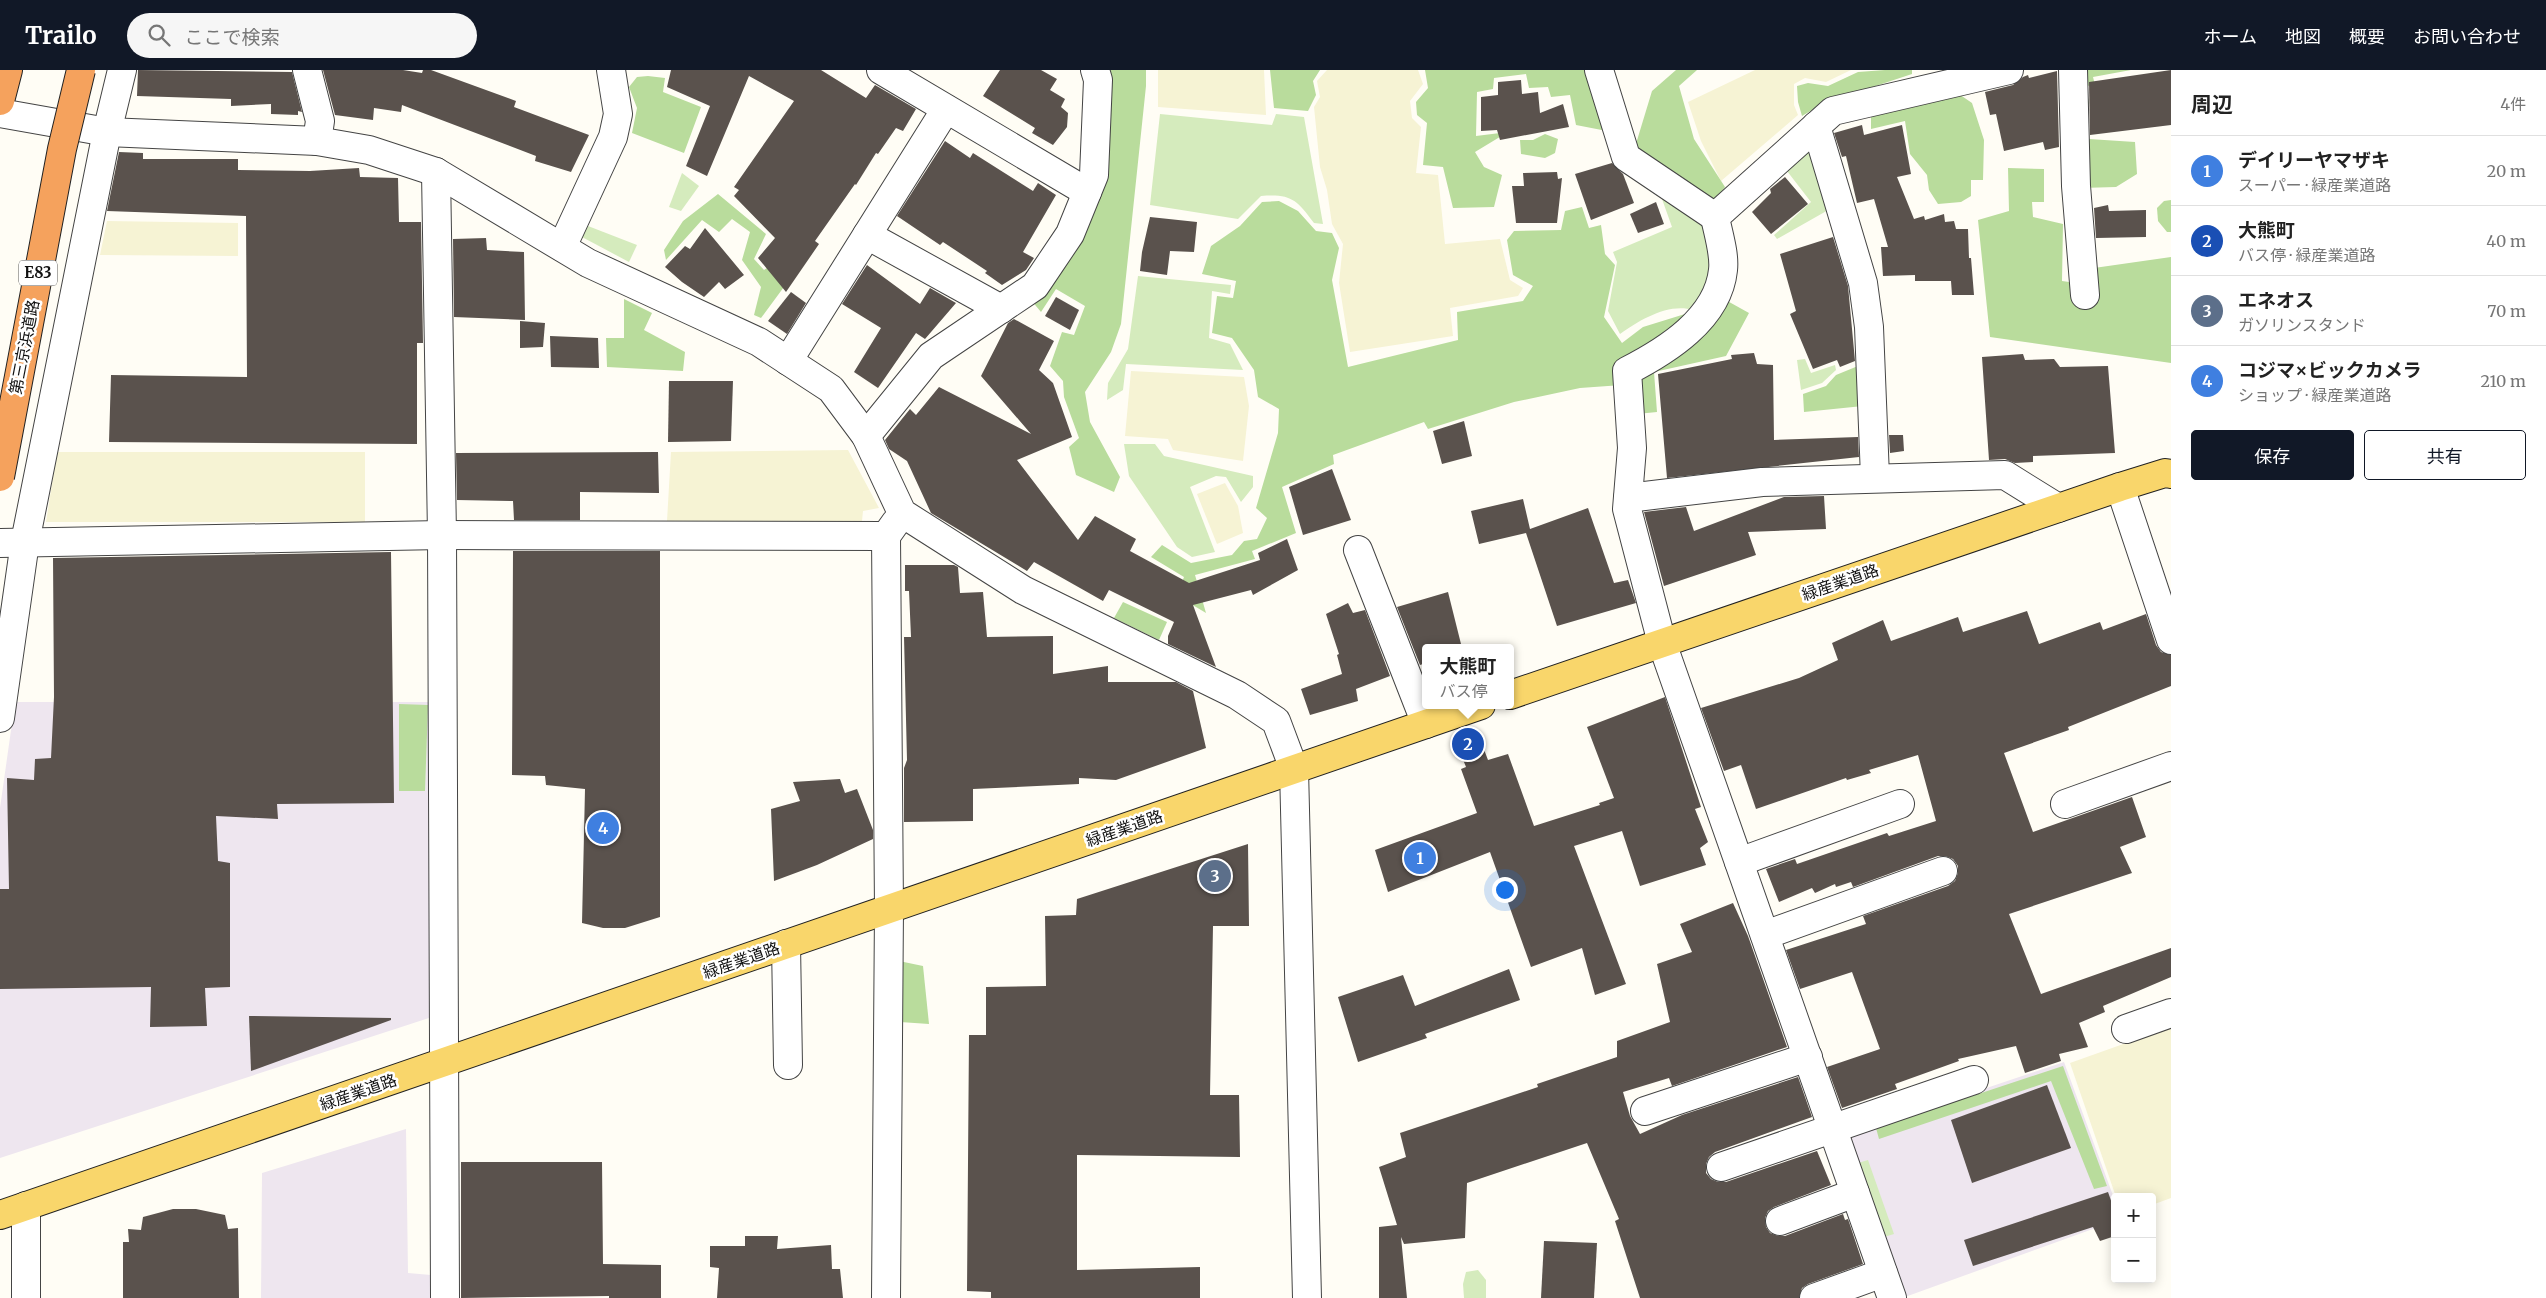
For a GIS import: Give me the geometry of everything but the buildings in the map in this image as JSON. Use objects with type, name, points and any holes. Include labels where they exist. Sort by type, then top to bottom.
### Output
[{"type":"highway","points":[[0,101],[8,70]]},
{"type":"highway","name":"第三京浜道路","points":[[0,477],[62,149],[81,70]]},
{"type":"main road","name":"緑産業道路","points":[[1514,694],[2120,487],[2165,473],[2171,474]]},
{"type":"main road","name":"緑産業道路","points":[[0,1215],[1469,709]]},
{"type":"street","points":[[0,718],[12,543],[122,70]]},
{"type":"street","points":[[307,70],[320,122],[317,141]]},
{"type":"street","points":[[562,248],[613,137],[618,114],[611,70]]},
{"type":"street","points":[[882,70],[1087,192]]},
{"type":"street","points":[[866,436],[931,356],[1035,286],[1070,234],[1094,174],[1098,80],[1095,70]]},
{"type":"street","points":[[1599,70],[1626,157],[1715,217],[1723,269],[1718,288],[1705,311],[1682,337],[1660,355],[1627,371],[1632,448],[1626,509],[1662,643],[1892,1298]]},
{"type":"street","points":[[1715,217],[1833,111],[2009,70]]},
{"type":"street","points":[[2073,70],[2076,186],[2085,295]]},
{"type":"street","points":[[788,361],[946,109]]},
{"type":"street","points":[[0,113],[107,132],[317,141],[368,150],[436,172],[588,263],[759,342],[831,389],[866,436],[902,513],[1023,590],[1237,695],[1276,721],[1294,769],[1307,1298]]},
{"type":"street","points":[[1816,126],[1863,283],[1868,327],[1875,477]]},
{"type":"street","points":[[436,172],[442,536],[446,1298]]},
{"type":"street","points":[[867,235],[1001,309]]},
{"type":"street","points":[[1628,498],[1762,482],[1875,477],[2005,475],[2058,508]]},
{"type":"street","points":[[2120,487],[2171,640]]},
{"type":"street","points":[[886,1298],[889,909],[886,536],[902,513]]},
{"type":"street","points":[[12,543],[442,536],[886,536]]},
{"type":"street","points":[[1358,550],[1426,724]]},
{"type":"street","points":[[2065,804],[2171,766]]},
{"type":"street","points":[[1739,862],[1884,803]]},
{"type":"street","points":[[1765,935],[1943,872]]},
{"type":"street","points":[[786,944],[788,1065]]},
{"type":"street","points":[[2126,1029],[2171,1013]]},
{"type":"street","points":[[1645,1111],[1808,1057]]},
{"type":"street","points":[[1721,1167],[1974,1080]]},
{"type":"street","points":[[1780,1221],[1856,1193]]},
{"type":"street","points":[[26,1206],[26,1298]]},
{"type":"street","points":[[1814,1298],[1883,1272]]},
{"type":"shaded area","points":[[1158,70],[1264,70],[1266,115],[1158,107]]},
{"type":"shaded area","points":[[1327,70],[1418,70],[1423,84],[1410,101],[1412,118],[1421,127],[1416,173],[1438,175],[1445,244],[1500,239],[1510,280],[1523,288],[1518,296],[1450,308],[1453,336],[1350,352],[1339,283],[1343,244],[1332,224],[1327,190],[1320,167],[1314,107],[1320,97],[1317,81]]},
{"type":"shaded area","points":[[1755,70],[1851,70],[1826,82],[1805,78],[1794,84],[1794,105],[1798,115],[1721,181],[1701,141],[1688,102]]},
{"type":"shaded area","points":[[107,221],[238,223],[238,256],[100,255]]},
{"type":"shaded area","points":[[1131,371],[1244,377],[1249,406],[1243,461],[1173,450],[1168,439],[1125,436]]},
{"type":"shaded area","points":[[848,450],[879,508],[863,511],[862,521],[667,521],[671,452]]},
{"type":"shaded area","points":[[57,452],[365,452],[365,522],[46,522]]},
{"type":"shaded area","points":[[1225,483],[1238,506],[1243,533],[1217,544],[1197,494]]},
{"type":"shaded area","points":[[15,702],[431,702],[432,1017],[0,1158],[0,808]]},
{"type":"shaded area","points":[[2171,1027],[2171,1198],[2156,1204],[2156,1193],[2115,1193],[2070,1063]]},
{"type":"shaded area","points":[[2064,1062],[2112,1193],[2111,1222],[1905,1297],[1850,1134]]},
{"type":"shaded area","points":[[406,1129],[408,1273],[431,1275],[431,1298],[261,1298],[262,1173]]},
{"type":"green space","points":[[1101,70],[1146,70],[1146,86],[1121,324],[1111,352],[1085,392],[1090,422],[1120,477],[1114,492],[1076,475],[1069,447],[1079,438],[1064,397],[1063,381],[1050,366],[1062,332],[1074,335],[1085,306],[1056,289],[1041,312],[1031,300],[1076,238]]},
{"type":"green space","points":[[1270,70],[1320,70],[1313,81],[1316,95],[1308,111],[1274,108]]},
{"type":"green space","points":[[1425,70],[1593,70],[1612,132],[1576,125],[1570,95],[1551,97],[1548,87],[1529,88],[1526,74],[1494,78],[1493,89],[1477,92],[1476,136],[1508,132],[1475,152],[1484,167],[1502,175],[1494,207],[1453,208],[1443,167],[1423,165],[1427,123],[1417,115],[1416,102],[1428,88]]},
{"type":"green space","points":[[1676,70],[1697,70],[1679,86],[1694,139],[1725,187],[1713,204],[1635,147],[1652,91]]},
{"type":"green space","points":[[1912,70],[1912,74],[1824,103],[1802,116],[1798,102],[1797,86],[1808,83],[1828,86],[1858,72]]},
{"type":"green space","points":[[2078,70],[2131,70],[2093,77],[2095,85],[2086,86],[2089,104],[2083,109],[2089,139],[2135,142],[2137,174],[2116,187],[2081,188]]},
{"type":"green space","points":[[637,77],[665,78],[663,92],[701,107],[684,153],[632,133],[637,108],[629,87]]},
{"type":"green space","points":[[1953,90],[1972,103],[1984,140],[1983,180],[1971,180],[1971,196],[1961,202],[1938,204],[1929,190],[1927,175],[1910,154],[1905,121],[1871,129],[1871,115]]},
{"type":"green space","points":[[1160,114],[1272,125],[1276,114],[1304,117],[1323,224],[1314,223],[1297,203],[1286,197],[1279,196],[1261,196],[1238,219],[1150,205]]},
{"type":"green space","points":[[1545,134],[1558,139],[1555,153],[1545,158],[1521,154],[1520,140],[1533,140]]},
{"type":"green space","points":[[1810,144],[1830,209],[1777,239],[1774,235],[1811,202],[1787,171]]},
{"type":"green space","points":[[2008,168],[2044,169],[2044,202],[2032,202],[2033,217],[2063,224],[2062,281],[2091,285],[2094,268],[2171,257],[2171,363],[1990,337],[1978,220],[2009,211]]},
{"type":"green space","points":[[682,173],[699,186],[681,211],[669,207]]},
{"type":"green space","points":[[718,194],[766,234],[754,259],[764,270],[777,261],[792,276],[761,318],[754,315],[761,287],[742,260],[750,232],[732,219],[719,232],[702,220],[666,260],[664,250],[683,221]]},
{"type":"green space","points":[[1666,196],[1703,225],[1713,270],[1693,310],[1684,308],[1664,311],[1645,318],[1620,334],[1608,311],[1617,262],[1613,252],[1672,227],[1662,199]]},
{"type":"green space","points":[[2171,200],[2171,232],[2167,232],[2158,221],[2157,208],[2164,201]]},
{"type":"green space","points":[[1279,201],[1298,211],[1316,231],[1332,233],[1339,248],[1332,280],[1348,367],[1458,340],[1457,312],[1523,301],[1533,286],[1513,275],[1507,240],[1514,231],[1561,230],[1565,211],[1582,207],[1589,228],[1601,225],[1605,254],[1615,265],[1604,317],[1622,343],[1643,327],[1685,314],[1696,319],[1622,385],[1580,388],[1514,402],[1428,429],[1424,422],[1333,455],[1334,464],[1282,487],[1296,533],[1252,551],[1255,559],[1195,575],[1206,613],[1181,598],[1173,605],[1184,577],[1151,557],[1162,545],[1191,563],[1232,555],[1244,541],[1257,539],[1267,518],[1256,508],[1278,433],[1279,409],[1258,397],[1254,370],[1232,338],[1212,333],[1217,296],[1233,298],[1236,281],[1202,274],[1211,246],[1240,226],[1262,202]]},
{"type":"green space","points":[[588,226],[637,245],[629,262],[582,237]]},
{"type":"green space","points":[[1138,276],[1231,285],[1230,294],[1212,291],[1209,338],[1230,344],[1243,370],[1126,364],[1123,390],[1107,400],[1108,383],[1128,349]]},
{"type":"green space","points":[[1722,298],[1749,313],[1726,356],[1654,372],[1657,412],[1637,414],[1634,374]]},
{"type":"green space","points":[[624,299],[652,313],[644,330],[685,352],[683,371],[607,367],[606,338],[624,338]]},
{"type":"green space","points":[[1805,359],[1811,373],[1835,365],[1836,370],[1822,383],[1801,390],[1797,360]]},
{"type":"green space","points":[[1858,366],[1863,406],[1804,412],[1803,394],[1826,386],[1836,375]]},
{"type":"green space","points":[[1124,444],[1155,444],[1164,456],[1253,476],[1253,487],[1241,502],[1226,477],[1216,476],[1190,487],[1215,552],[1192,557],[1177,547],[1129,476]]},
{"type":"green space","points":[[1123,602],[1167,622],[1159,640],[1114,618]]},
{"type":"green space","points":[[399,704],[428,705],[425,791],[399,791]]},
{"type":"green space","points":[[899,961],[923,966],[929,1024],[900,1022]]},
{"type":"green space","points":[[2063,1066],[2107,1186],[2094,1189],[2051,1081],[1879,1139],[1876,1128]]},
{"type":"green space","points":[[1868,1160],[1894,1234],[1884,1237],[1858,1163]]},
{"type":"green space","points":[[1478,1270],[1486,1280],[1486,1298],[1464,1298],[1463,1284],[1466,1272]]},
{"type":"place","name":"大熊町","points":[[1468,744]]},
{"type":"place","name":"コジマ×ビックカメラ","points":[[603,828]]},
{"type":"place","name":"デイリーヤマザキ","points":[[1420,858]]},
{"type":"place","name":"エネオス","points":[[1215,876]]}]
